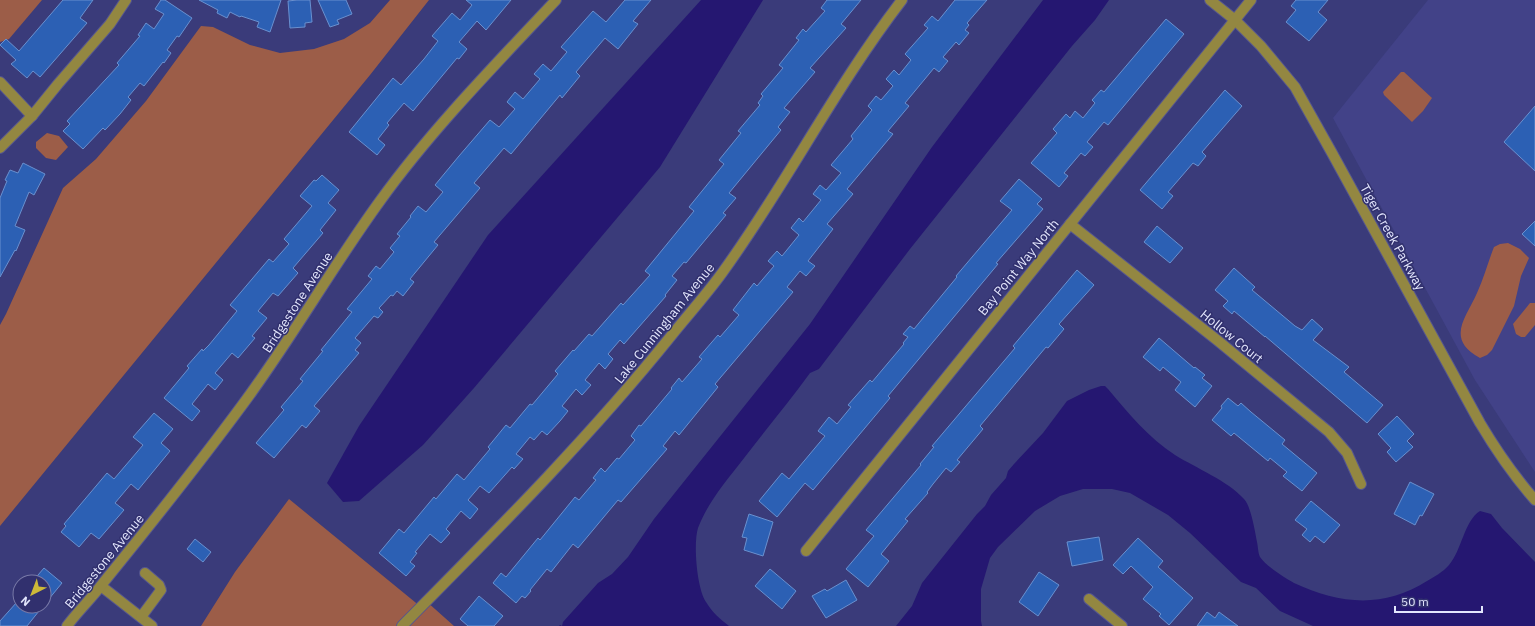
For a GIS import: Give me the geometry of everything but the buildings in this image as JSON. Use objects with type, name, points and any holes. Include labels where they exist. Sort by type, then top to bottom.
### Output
[{"type":"street","points":[[0,148],[32,116],[110,24],[126,0]]},
{"type":"street","name":"Bridgestone Avenue","points":[[67,626],[102,586],[181,487],[246,400],[283,348],[376,207],[405,168],[462,101],[556,0]]},
{"type":"street","name":"Lake Cunningham Avenue","points":[[402,626],[522,504],[587,435],[647,366],[721,275],[778,190],[838,92],[902,0]]},
{"type":"street","name":"Tiger Creek Parkway","points":[[1210,0],[1234,20],[1261,46],[1295,87],[1480,423],[1497,451],[1535,500]]},
{"type":"street","name":"Bay Point Way North","points":[[806,552],[1251,0]]},
{"type":"street","points":[[0,82],[32,116]]},
{"type":"street","name":"Hollow Court","points":[[1070,224],[1217,340],[1329,432],[1347,453],[1361,484]]},
{"type":"street","points":[[141,617],[161,590],[158,585],[145,573]]},
{"type":"street","points":[[102,586],[152,626]]},
{"type":"street","points":[[1089,599],[1122,626]]},
{"type":"shaded area","points":[[0,0],[42,0],[9,39],[0,42]]},
{"type":"shaded area","points":[[390,0],[429,0],[370,75],[0,526],[0,325],[63,188],[96,159],[146,101],[201,26],[213,27],[250,45],[280,53],[314,49],[344,39],[370,23]]},
{"type":"shaded area","points":[[701,0],[763,0],[660,167],[474,388],[423,445],[359,501],[343,502],[327,483],[359,426],[488,235]]},
{"type":"shaded area","points":[[1043,0],[1109,0],[1095,20],[1072,46],[910,249],[819,369],[810,373],[729,477],[706,510],[698,528],[697,535],[696,555],[698,577],[706,602],[716,615],[729,626],[562,626],[563,622],[598,583],[612,574],[628,557],[654,519],[810,324],[932,147]]},
{"type":"shaded area","points":[[1428,0],[1535,0],[1535,472],[1475,380],[1333,118]]},
{"type":"shaded area","points":[[1401,72],[1404,72],[1432,98],[1423,111],[1412,122],[1384,95],[1383,92]]},
{"type":"shaded area","points":[[47,133],[59,136],[68,147],[56,160],[46,158],[36,148],[36,142]]},
{"type":"shaded area","points":[[1508,243],[1520,249],[1529,258],[1521,276],[1514,306],[1492,350],[1487,355],[1480,358],[1469,351],[1463,343],[1461,328],[1479,287],[1494,247],[1500,244]]},
{"type":"shaded area","points":[[1530,303],[1535,303],[1535,325],[1525,337],[1521,337],[1516,334],[1513,324]]},
{"type":"shaded area","points":[[1101,386],[1105,386],[1139,425],[1156,441],[1183,460],[1229,486],[1244,499],[1251,513],[1260,557],[1271,568],[1294,583],[1311,590],[1344,599],[1377,599],[1394,596],[1410,590],[1435,576],[1449,565],[1457,552],[1470,522],[1480,511],[1491,514],[1502,528],[1535,562],[1535,626],[1313,626],[1280,611],[1256,588],[1241,582],[1190,533],[1168,515],[1130,493],[1112,489],[1083,489],[1060,496],[1035,511],[998,547],[990,558],[981,589],[982,626],[896,626],[912,606],[922,583],[985,506],[991,495],[1006,478],[1008,471],[1043,433],[1067,401]]},
{"type":"shaded area","points":[[289,499],[421,607],[426,601],[454,626],[201,626],[235,572]]}]
